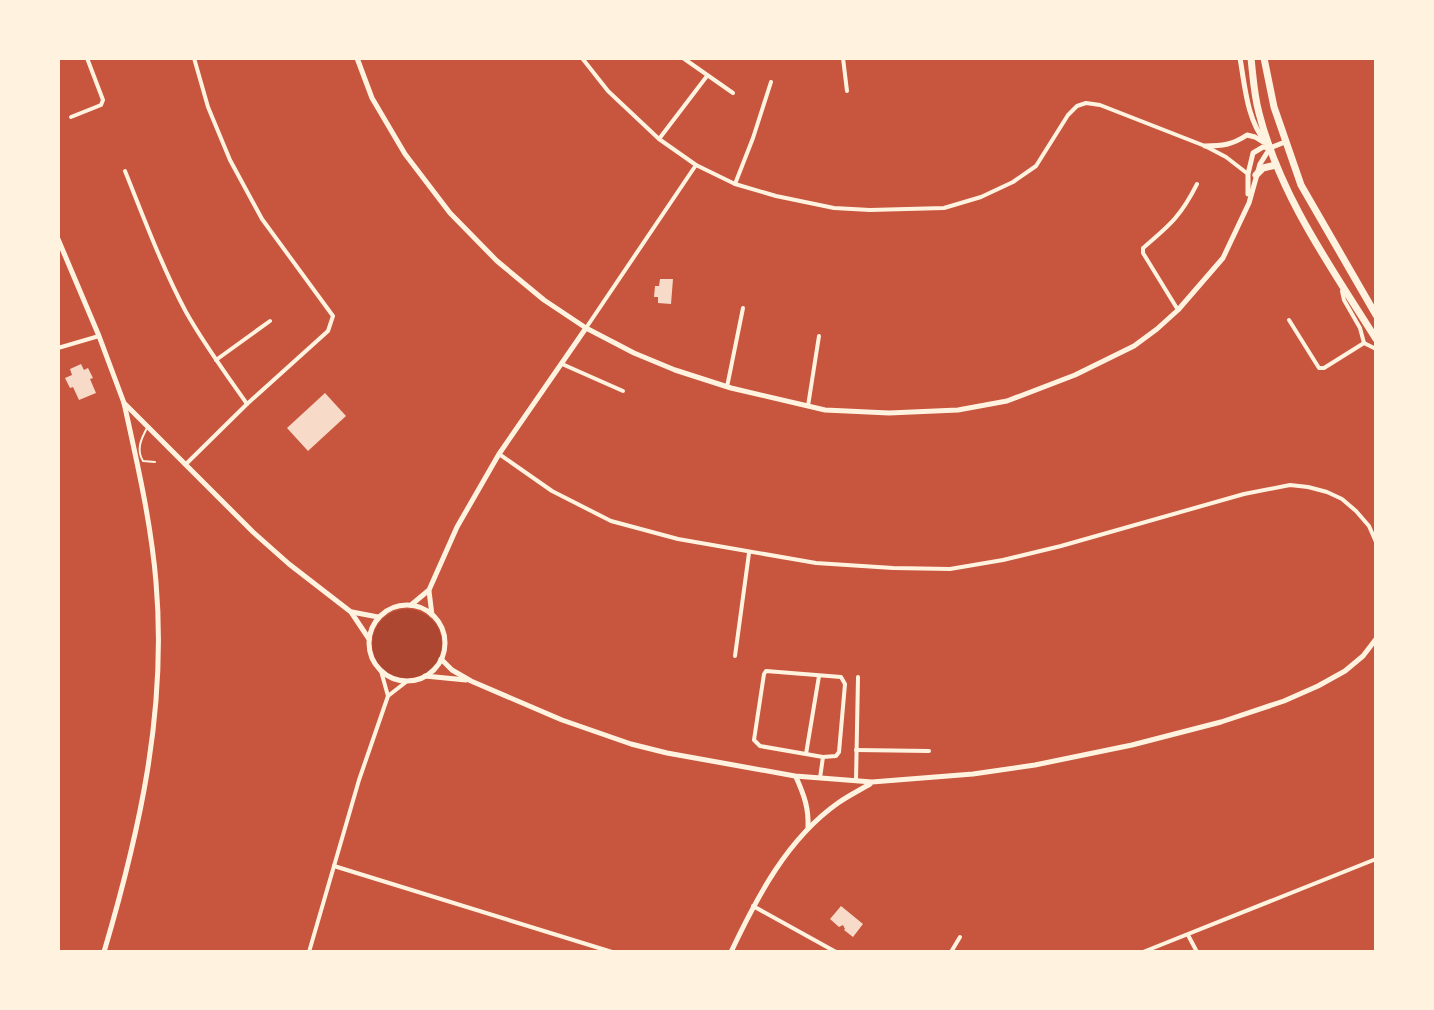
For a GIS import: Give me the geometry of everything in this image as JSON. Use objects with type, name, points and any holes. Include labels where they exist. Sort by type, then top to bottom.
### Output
[{"type":"main road","points":[[1251,58],[1259,112],[1276,165],[1295,206],[1376,339]]},
{"type":"main road","points":[[1264,58],[1274,107],[1301,185],[1376,315]]},
{"type":"main road","points":[[1252,175],[1276,165]]},
{"type":"street","points":[[71,117],[101,105],[103,100],[87,58]]},
{"type":"street","points":[[186,464],[328,331],[333,316],[262,219],[230,160],[208,107],[194,58]]},
{"type":"street","points":[[357,58],[372,98],[405,154],[450,213],[497,261],[544,300],[586,328],[675,370],[727,387],[838,411],[889,413],[958,410],[1007,401],[1098,365],[1134,346],[1178,310],[1223,258],[1249,203],[1253,153],[1263,147],[1270,148]]},
{"type":"street","points":[[582,58],[608,91],[659,139],[696,165],[735,184],[834,208],[944,208],[981,197],[1013,182],[1036,166],[1068,115],[1077,106],[1086,103],[1100,105],[1205,146],[1252,175]]},
{"type":"street","points":[[683,58],[733,93]]},
{"type":"street","points":[[843,58],[847,91]]},
{"type":"street","points":[[1240,58],[1256,131],[1270,148]]},
{"type":"street","points":[[659,139],[707,76]]},
{"type":"street","points":[[735,184],[771,82]]},
{"type":"street","points":[[1205,146],[1232,144],[1247,135],[1270,148]]},
{"type":"street","points":[[1252,175],[1270,148],[1285,142]]},
{"type":"street","points":[[411,605],[429,590],[457,527],[499,454],[696,165]]},
{"type":"street","points":[[125,171],[185,309],[247,404]]},
{"type":"street","points":[[1178,310],[1145,257],[1143,248],[1184,210],[1197,184]]},
{"type":"street","points":[[58,239],[124,403],[154,562],[159,624],[157,699],[150,765],[140,819],[104,952]]},
{"type":"street","points":[[1341,283],[1344,300],[1358,323],[1364,343],[1376,349]]},
{"type":"street","points":[[727,387],[743,308]]},
{"type":"street","points":[[1289,320],[1319,368],[1324,368],[1364,343]]},
{"type":"street","points":[[216,360],[270,321]]},
{"type":"street","points":[[58,348],[99,336]]},
{"type":"street","points":[[808,406],[819,336]]},
{"type":"street","points":[[562,364],[623,391]]},
{"type":"street","points":[[124,403],[265,543],[351,612],[369,639]]},
{"type":"street","points":[[499,454],[552,491],[611,521],[678,539],[816,563],[950,569],[1061,546],[1244,494],[1290,485],[1327,492],[1342,499],[1369,526],[1376,542]]},
{"type":"street","points":[[735,656],[749,553]]},
{"type":"street","points":[[429,590],[432,615]]},
{"type":"street","points":[[411,605],[432,615],[440,624],[444,636],[441,659],[435,669],[406,682],[393,679],[381,671],[369,651],[369,639],[378,617],[399,606],[411,605]]},
{"type":"street","points":[[351,612],[378,617]]},
{"type":"street","points":[[441,659],[471,681],[562,720],[631,744],[795,776],[872,782],[973,774],[1035,765],[1221,722],[1318,686],[1345,671],[1363,656],[1376,639]]},
{"type":"street","points":[[769,670],[841,677],[845,681],[838,754],[834,757],[806,754],[760,746],[754,740],[764,674],[769,670]]},
{"type":"street","points":[[381,671],[388,696]]},
{"type":"street","points":[[425,676],[471,681]]},
{"type":"street","points":[[806,754],[819,676]]},
{"type":"street","points":[[856,781],[858,677]]},
{"type":"street","points":[[309,952],[359,780],[388,696],[406,682]]},
{"type":"street","points":[[856,750],[929,751]]},
{"type":"street","points":[[820,778],[823,757]]},
{"type":"street","points":[[795,776],[807,800],[808,829]]},
{"type":"street","points":[[731,952],[753,906],[791,848],[838,803],[872,782]]},
{"type":"street","points":[[1143,952],[1376,859]]},
{"type":"street","points":[[334,866],[612,952]]},
{"type":"street","points":[[753,906],[836,952]]},
{"type":"street","points":[[1188,935],[1197,952]]},
{"type":"street","points":[[951,952],[960,937]]},
{"type":"lane","points":[[148,427],[141,438],[140,457],[143,461],[155,462]]},
{"type":"shaded area","points":[[407,609],[432,619],[442,644],[432,669],[407,679],[382,669],[372,644],[382,619]]},
{"type":"building","points":[[660,279],[673,279],[671,304],[658,303],[658,297],[654,297],[655,286],[659,286]]},
{"type":"building","points":[[81,364],[84,370],[88,368],[96,393],[79,400],[65,378],[72,375],[70,369]]},
{"type":"building","points":[[325,393],[346,416],[308,451],[287,428]]},
{"type":"building","points":[[841,906],[863,924],[853,937],[844,930],[843,925],[839,927],[830,919]]}]
